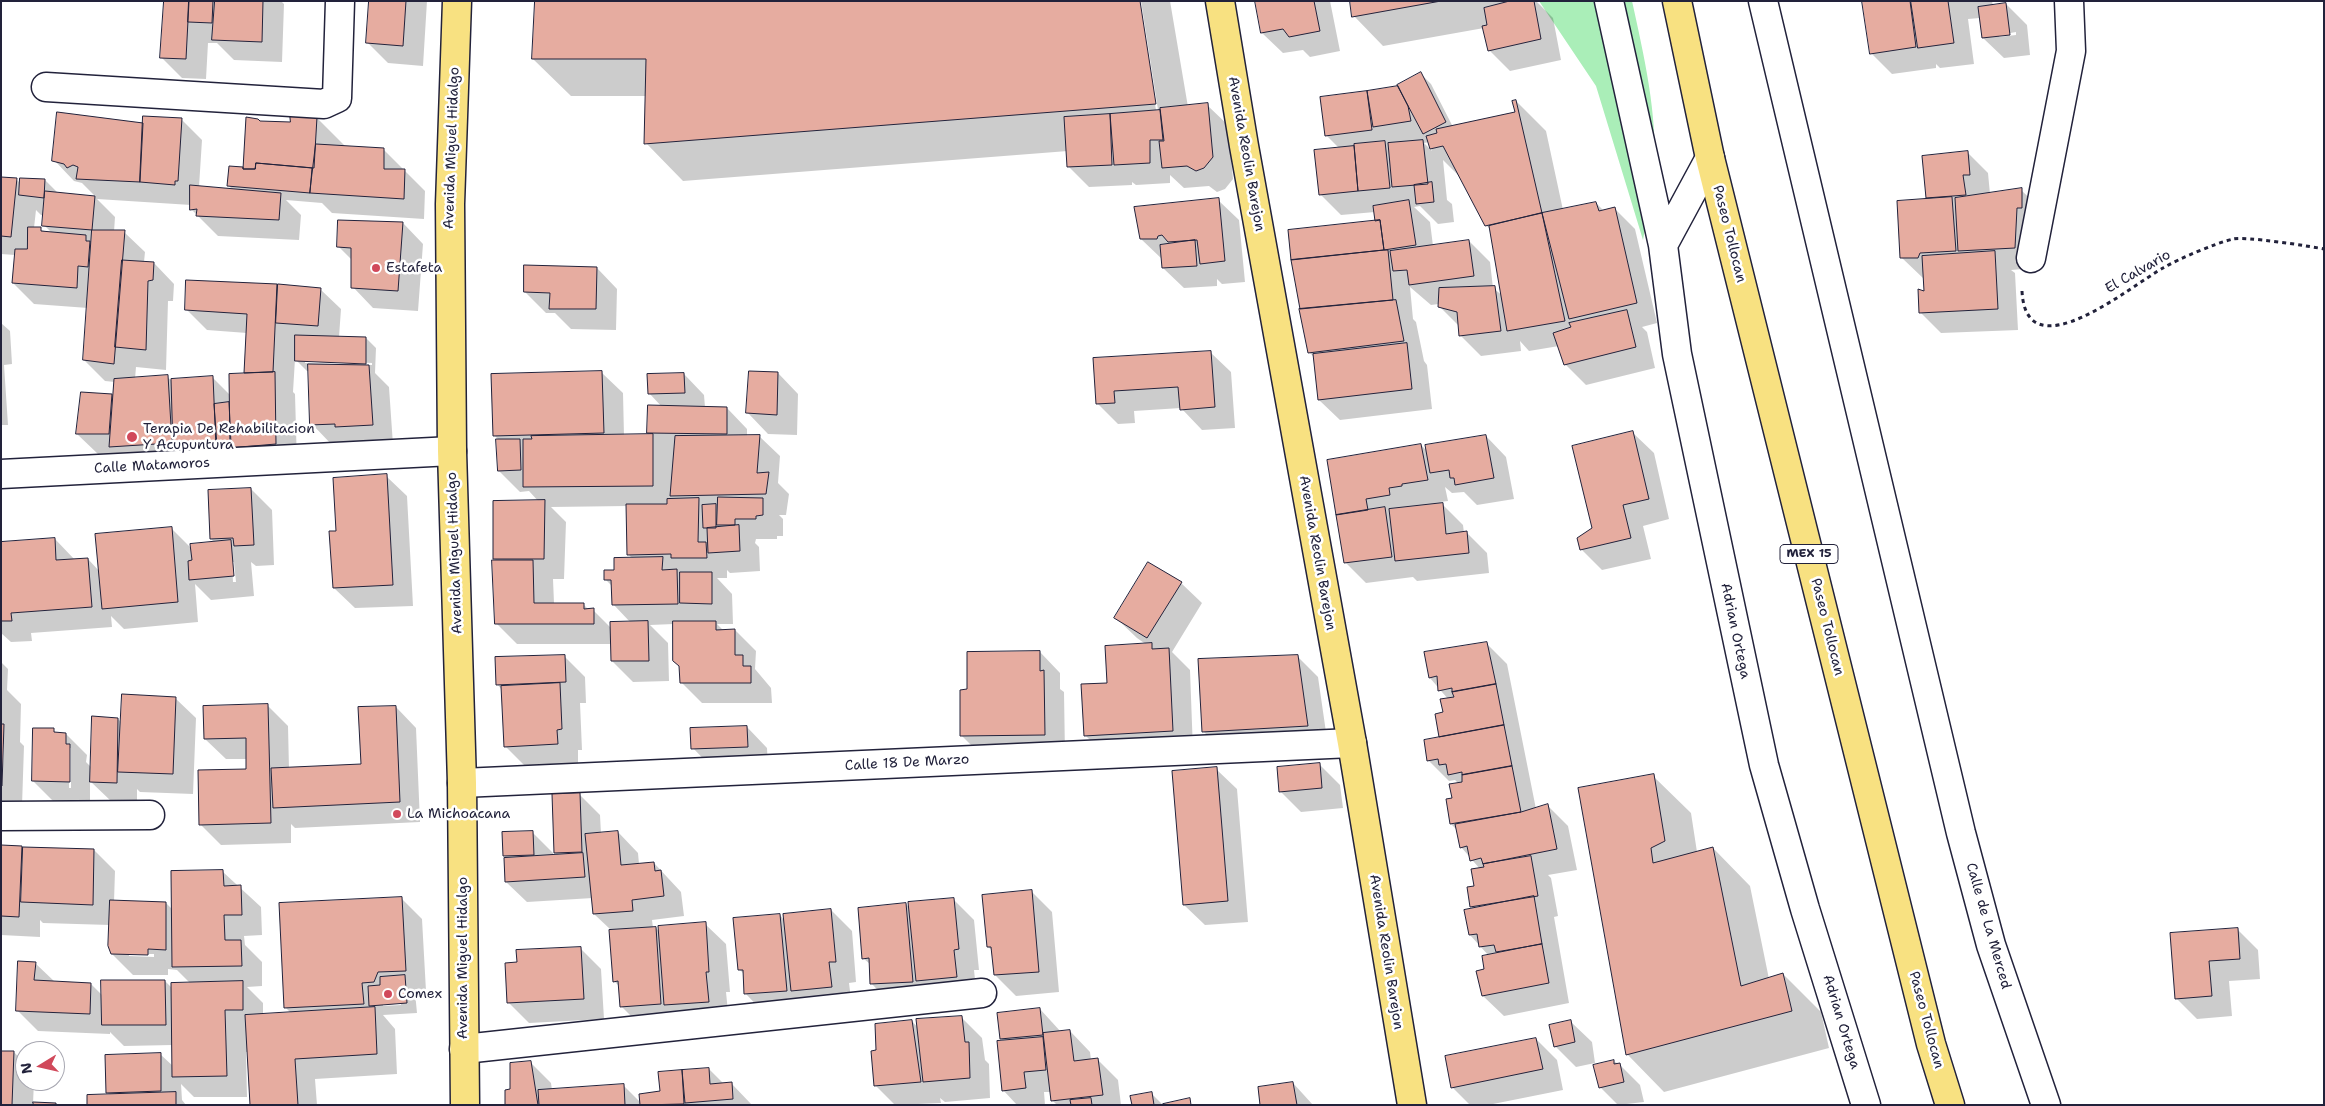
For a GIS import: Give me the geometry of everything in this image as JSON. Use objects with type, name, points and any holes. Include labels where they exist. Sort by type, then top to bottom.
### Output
[{"type":"main road","name":"Avenida Miguel Hidalgo","points":[[457,1],[450,204],[452,451],[462,783],[466,1105]]},
{"type":"main road","name":"Avenida Reolin Barejon","points":[[1220,1],[1244,146],[1352,743],[1412,1105]]},
{"type":"main road","name":"Paseo Tollocan","points":[[1677,1],[1710,158],[1928,1035],[1950,1105]]},
{"type":"street","points":[[46,87],[324,104],[337,98],[340,1]]},
{"type":"street","name":"Adrian Ortega","points":[[1609,1],[1663,245],[1677,354],[1764,765],[1805,909],[1866,1105]]},
{"type":"street","name":"Calle de La Merced","points":[[1764,1],[1942,744],[1961,833],[1991,945],[2046,1105]]},
{"type":"street","points":[[2031,258],[2071,51],[2069,1]]},
{"type":"street","points":[[1663,245],[1710,158]]},
{"type":"street","name":"Calle Matamoros","points":[[1,474],[452,451]]},
{"type":"street","name":"Calle 18 De Marzo","points":[[462,783],[1352,743]]},
{"type":"street","points":[[1,816],[150,815]]},
{"type":"street","points":[[464,1050],[982,993]]},
{"type":"path","name":"El Calvario","points":[[2031,258],[2022,282],[2023,300],[2028,314],[2035,323],[2048,327],[2064,325],[2094,311],[2164,267],[2235,238],[2324,249]]},
{"type":"green space","points":[[1539,1],[1632,1],[1649,86],[1654,129],[1654,172],[1643,240],[1596,86]]},
{"type":"building","points":[[164,1],[189,1],[186,59],[160,58]]},
{"type":"building","points":[[189,1],[213,1],[212,23],[188,22]]},
{"type":"building","points":[[215,1],[263,1],[262,42],[212,40]]},
{"type":"building","points":[[369,1],[406,1],[403,46],[366,43]]},
{"type":"building","points":[[535,1],[1140,1],[1156,104],[644,144],[646,59],[532,59]]},
{"type":"building","points":[[1255,1],[1314,1],[1320,31],[1289,37],[1283,29],[1261,33]]},
{"type":"building","points":[[1350,1],[1441,1],[1352,17]]},
{"type":"building","points":[[1510,1],[1534,1],[1541,39],[1488,51],[1482,26],[1487,25],[1484,8]]},
{"type":"building","points":[[1862,1],[1910,1],[1916,47],[1870,54]]},
{"type":"building","points":[[1911,1],[1948,1],[1954,43],[1918,48]]},
{"type":"building","points":[[2006,3],[2010,35],[1982,38],[1978,7]]},
{"type":"building","points":[[1421,72],[1446,122],[1423,134],[1397,85]]},
{"type":"building","points":[[1398,86],[1408,106],[1411,121],[1373,127],[1367,91]]},
{"type":"building","points":[[1367,91],[1372,130],[1325,136],[1320,97]]},
{"type":"building","points":[[1516,100],[1542,213],[1485,226],[1443,146],[1430,149],[1426,136],[1437,133],[1436,129],[1515,112],[1512,101]]},
{"type":"building","points":[[1208,103],[1213,157],[1204,168],[1196,171],[1187,166],[1162,168],[1159,141],[1164,141],[1160,108]]},
{"type":"building","points":[[1160,110],[1163,140],[1150,140],[1150,163],[1114,165],[1110,114]]},
{"type":"building","points":[[57,112],[143,123],[140,182],[76,179],[78,167],[73,165],[67,168],[64,164],[52,161]]},
{"type":"building","points":[[290,114],[317,117],[314,168],[256,163],[255,169],[243,169],[246,117],[260,121],[290,122]]},
{"type":"building","points":[[1110,114],[1112,165],[1067,167],[1064,117]]},
{"type":"building","points":[[143,116],[182,118],[178,181],[175,181],[175,185],[140,182]]},
{"type":"building","points":[[1423,140],[1428,184],[1392,187],[1388,143]]},
{"type":"building","points":[[1385,141],[1390,188],[1358,191],[1354,144]]},
{"type":"building","points":[[316,144],[384,148],[384,169],[405,169],[404,199],[310,193]]},
{"type":"building","points":[[1354,146],[1358,191],[1319,195],[1314,150]]},
{"type":"building","points":[[1968,151],[1970,175],[1963,175],[1966,195],[1926,198],[1922,156]]},
{"type":"building","points":[[256,163],[312,168],[310,193],[227,186],[229,166],[255,169]]},
{"type":"building","points":[[1,177],[17,178],[11,237],[1,236]]},
{"type":"building","points":[[20,178],[45,179],[44,198],[19,195]]},
{"type":"building","points":[[1432,182],[1434,202],[1416,204],[1414,185]]},
{"type":"building","points":[[190,185],[281,193],[279,220],[196,216],[197,209],[190,210]]},
{"type":"building","points":[[2022,188],[2022,208],[2017,208],[2015,248],[1958,251],[1955,198]]},
{"type":"building","points":[[45,191],[95,196],[92,230],[42,226]]},
{"type":"building","points":[[1952,197],[1956,251],[1920,253],[1918,258],[1900,258],[1897,201]]},
{"type":"building","points":[[1219,198],[1225,261],[1200,264],[1197,240],[1168,242],[1162,235],[1158,236],[1157,239],[1140,239],[1134,207]]},
{"type":"building","points":[[1409,200],[1416,245],[1384,250],[1380,220],[1375,221],[1373,206]]},
{"type":"building","points":[[1596,202],[1599,211],[1615,207],[1637,303],[1569,319],[1542,213]]},
{"type":"building","points":[[1542,213],[1565,321],[1507,331],[1489,226]]},
{"type":"building","name":"Estafeta","points":[[338,220],[403,222],[398,291],[351,288],[351,248],[337,247]]},
{"type":"building","points":[[1380,220],[1384,250],[1291,260],[1288,230]]},
{"type":"building","points":[[28,227],[41,227],[41,231],[86,235],[86,241],[90,241],[88,267],[78,266],[77,288],[12,283],[15,249],[27,249]]},
{"type":"building","points":[[92,230],[125,230],[114,364],[83,360]]},
{"type":"building","points":[[1195,240],[1197,266],[1162,268],[1160,245]]},
{"type":"building","points":[[1469,240],[1474,276],[1409,285],[1407,270],[1393,271],[1390,251]]},
{"type":"building","points":[[1388,250],[1393,300],[1300,309],[1291,260]]},
{"type":"building","points":[[1995,251],[1998,309],[1919,313],[1918,289],[1924,291],[1922,256]]},
{"type":"building","points":[[122,260],[154,262],[153,280],[148,281],[146,350],[115,347]]},
{"type":"building","points":[[524,265],[597,267],[596,309],[549,309],[550,293],[524,292]]},
{"type":"building","points":[[186,280],[277,284],[273,372],[244,373],[247,314],[185,310]]},
{"type":"building","points":[[278,284],[321,288],[318,326],[276,323]]},
{"type":"building","points":[[1495,286],[1501,331],[1459,336],[1457,312],[1438,307],[1439,288]]},
{"type":"building","points":[[1396,300],[1404,341],[1308,353],[1299,309]]},
{"type":"building","points":[[1627,310],[1636,347],[1564,365],[1553,333],[1571,327],[1569,323]]},
{"type":"building","points":[[295,335],[366,337],[366,364],[295,361]]},
{"type":"building","points":[[1407,343],[1412,389],[1318,400],[1313,354]]},
{"type":"building","points":[[1211,351],[1215,407],[1180,410],[1178,387],[1114,391],[1115,403],[1096,404],[1093,358]]},
{"type":"building","points":[[308,364],[369,365],[373,425],[335,427],[335,424],[310,425]]},
{"type":"building","points":[[602,371],[604,433],[493,436],[491,374]]},
{"type":"building","points":[[749,371],[778,372],[777,415],[746,413]]},
{"type":"building","points":[[275,372],[276,444],[230,448],[229,374]]},
{"type":"building","points":[[684,373],[685,393],[648,394],[647,374]]},
{"type":"building","points":[[168,375],[172,443],[109,447],[114,379]]},
{"type":"building","points":[[213,376],[216,448],[173,450],[171,379]]},
{"type":"building","points":[[81,392],[112,394],[109,434],[76,434]]},
{"type":"building","points":[[229,402],[231,444],[217,446],[214,404]]},
{"type":"building","points":[[648,405],[727,407],[727,434],[647,433]]},
{"type":"building","points":[[1633,431],[1649,499],[1623,505],[1631,538],[1580,550],[1577,538],[1592,528],[1572,446]]},
{"type":"building","points":[[653,434],[653,486],[523,487],[523,439],[532,439],[531,436]]},
{"type":"building","points":[[760,435],[757,473],[769,472],[766,494],[670,496],[675,436]]},
{"type":"building","points":[[1486,435],[1494,478],[1455,485],[1454,478],[1450,478],[1449,470],[1430,473],[1425,445]]},
{"type":"building","points":[[496,439],[520,439],[521,470],[498,471]]},
{"type":"building","points":[[1421,444],[1428,480],[1402,484],[1402,486],[1389,488],[1390,495],[1366,499],[1368,510],[1336,515],[1327,460]]},
{"type":"building","points":[[387,474],[393,585],[333,588],[329,531],[336,531],[333,478]]},
{"type":"building","points":[[251,488],[254,545],[234,546],[233,538],[210,539],[208,490]]},
{"type":"building","points":[[718,497],[763,498],[763,515],[756,516],[756,519],[735,519],[735,525],[717,525]]},
{"type":"building","points":[[699,498],[698,542],[706,542],[707,558],[671,558],[671,554],[627,555],[626,504],[667,504],[667,499]]},
{"type":"building","points":[[545,500],[544,559],[493,559],[493,501]]},
{"type":"building","points":[[1443,503],[1446,534],[1467,531],[1469,553],[1395,561],[1389,509]]},
{"type":"building","points":[[716,504],[716,528],[703,528],[702,505]]},
{"type":"building","points":[[1385,507],[1392,557],[1344,563],[1336,515]]},
{"type":"building","points":[[739,525],[740,551],[708,553],[707,528]]},
{"type":"building","points":[[172,527],[178,602],[102,609],[95,534]]},
{"type":"building","points":[[55,538],[56,560],[88,558],[92,607],[11,613],[12,621],[1,621],[1,542]]},
{"type":"building","points":[[231,540],[234,576],[189,580],[188,561],[192,560],[190,544]]},
{"type":"building","points":[[663,557],[662,570],[677,569],[678,604],[612,605],[611,580],[604,580],[604,570],[614,570],[614,558]]},
{"type":"building","points":[[492,560],[533,560],[534,603],[584,603],[584,609],[594,608],[594,624],[495,624]]},
{"type":"building","points":[[1148,562],[1182,582],[1147,638],[1114,618]]},
{"type":"building","points":[[680,572],[712,572],[712,604],[680,603]]},
{"type":"building","points":[[648,621],[649,661],[611,661],[610,622]]},
{"type":"building","points":[[673,621],[716,621],[716,630],[735,629],[735,655],[743,655],[743,666],[751,666],[751,683],[680,683],[679,666],[673,661]]},
{"type":"building","points":[[1487,642],[1496,684],[1452,692],[1452,688],[1438,691],[1437,676],[1429,678],[1424,652]]},
{"type":"building","points":[[1152,643],[1152,649],[1169,648],[1173,731],[1084,736],[1081,684],[1107,683],[1105,646]]},
{"type":"building","points":[[1040,651],[1040,671],[1044,670],[1045,735],[960,736],[960,690],[967,689],[967,652]]},
{"type":"building","points":[[565,655],[566,682],[496,685],[495,657]]},
{"type":"building","points":[[1298,655],[1308,726],[1202,732],[1198,659]]},
{"type":"building","points":[[560,683],[562,729],[557,730],[558,744],[504,747],[501,686]]},
{"type":"building","points":[[1496,684],[1504,725],[1439,737],[1435,714],[1443,712],[1440,699],[1454,697],[1452,692]]},
{"type":"building","points":[[122,694],[176,697],[173,774],[118,772]]},
{"type":"building","points":[[268,704],[271,823],[199,825],[198,770],[246,769],[246,738],[204,739],[203,706]]},
{"type":"building","points":[[396,706],[400,802],[273,808],[271,768],[361,764],[358,707]]},
{"type":"building","points":[[92,716],[118,718],[117,783],[90,782]]},
{"type":"building","points":[[1,724],[4,724],[2,786],[1,786]]},
{"type":"building","points":[[1504,725],[1512,766],[1462,775],[1462,772],[1448,775],[1446,764],[1439,765],[1438,759],[1427,761],[1424,740]]},
{"type":"building","points":[[747,726],[748,747],[691,749],[690,728]]},
{"type":"building","points":[[33,728],[54,728],[54,732],[66,733],[66,744],[70,744],[70,782],[32,781]]},
{"type":"building","points":[[1320,763],[1322,788],[1279,792],[1277,767]]},
{"type":"building","points":[[1512,766],[1521,812],[1450,824],[1446,799],[1452,798],[1449,784],[1462,782],[1462,775]]},
{"type":"building","points":[[1217,767],[1228,901],[1183,905],[1172,771]]},
{"type":"building","points":[[1654,774],[1665,841],[1651,848],[1653,863],[1713,847],[1741,986],[1783,973],[1792,1011],[1626,1055],[1578,788]]},
{"type":"building","points":[[580,793],[582,852],[554,853],[552,794]]},
{"type":"building","points":[[1548,804],[1557,849],[1483,864],[1481,858],[1470,861],[1467,846],[1460,848],[1455,824],[1521,812]]},
{"type":"building","points":[[533,831],[534,855],[503,856],[502,832]]},
{"type":"building","points":[[618,831],[621,865],[654,862],[655,871],[661,870],[664,896],[632,900],[633,911],[593,914],[585,834]]},
{"type":"building","points":[[1,845],[22,846],[19,917],[1,916]]},
{"type":"building","points":[[23,847],[94,849],[93,905],[21,902]]},
{"type":"building","points":[[583,853],[585,877],[505,882],[504,858]]},
{"type":"building","points":[[1531,856],[1538,896],[1470,907],[1467,887],[1474,886],[1471,869],[1484,867],[1483,864]]},
{"type":"building","points":[[223,870],[224,886],[241,885],[242,915],[224,915],[225,940],[241,940],[242,966],[172,967],[171,871]]},
{"type":"building","points":[[1032,890],[1039,972],[994,975],[991,947],[987,947],[982,895]]},
{"type":"building","points":[[1534,896],[1542,944],[1496,952],[1494,945],[1479,947],[1477,934],[1469,935],[1464,910]]},
{"type":"building","points":[[402,897],[406,971],[378,972],[374,982],[362,983],[364,1004],[284,1008],[279,903]]},
{"type":"building","points":[[954,898],[959,949],[954,950],[957,977],[916,981],[908,902]]},
{"type":"building","points":[[110,900],[166,902],[166,950],[148,949],[148,955],[111,954],[108,946]]},
{"type":"building","points":[[906,903],[913,982],[870,984],[869,958],[862,959],[858,908]]},
{"type":"building","points":[[831,909],[836,962],[829,962],[832,987],[791,991],[783,914]]},
{"type":"building","points":[[780,914],[787,991],[744,994],[743,970],[738,970],[733,918]]},
{"type":"building","points":[[706,922],[709,972],[706,972],[709,1002],[664,1005],[658,926]]},
{"type":"building","points":[[656,927],[661,1004],[620,1007],[618,981],[613,982],[609,930]]},
{"type":"building","points":[[2238,928],[2240,959],[2209,961],[2212,996],[2175,999],[2170,933]]},
{"type":"building","points":[[1542,944],[1549,983],[1482,996],[1476,971],[1484,969],[1482,956]]},
{"type":"building","points":[[581,947],[584,999],[507,1003],[505,963],[517,962],[516,950]]},
{"type":"building","points":[[18,961],[36,962],[34,980],[91,983],[90,1014],[16,1011]]},
{"type":"building","name":"Comex","points":[[405,975],[407,1003],[369,1006],[368,986],[380,985],[380,977]]},
{"type":"building","points":[[101,980],[165,980],[166,1025],[102,1025]]},
{"type":"building","points":[[243,981],[243,1010],[225,1010],[227,1076],[172,1077],[171,983]]},
{"type":"building","points":[[375,1007],[377,1054],[295,1059],[298,1105],[250,1105],[245,1015]]},
{"type":"building","points":[[1040,1008],[1043,1035],[1000,1039],[997,1013]]},
{"type":"building","points":[[962,1016],[965,1042],[969,1042],[970,1078],[923,1082],[916,1019]]},
{"type":"building","points":[[912,1020],[921,1082],[874,1086],[871,1051],[876,1050],[875,1024]]},
{"type":"building","points":[[1571,1020],[1575,1042],[1554,1047],[1549,1025]]},
{"type":"building","points":[[1070,1030],[1074,1061],[1098,1058],[1103,1095],[1051,1101],[1043,1033]]},
{"type":"building","points":[[1043,1037],[1046,1070],[1024,1072],[1026,1088],[1002,1091],[997,1041]]},
{"type":"building","points":[[1536,1038],[1543,1069],[1451,1088],[1445,1056]]},
{"type":"building","points":[[1,1051],[14,1051],[12,1105],[1,1105]]},
{"type":"building","points":[[161,1053],[161,1091],[106,1093],[105,1055]]},
{"type":"building","points":[[1614,1060],[1614,1064],[1620,1063],[1624,1082],[1599,1088],[1593,1065]]},
{"type":"building","points":[[531,1061],[538,1105],[505,1105],[505,1090],[510,1089],[510,1063]]},
{"type":"building","points":[[709,1068],[710,1084],[732,1082],[733,1099],[685,1103],[682,1070]]},
{"type":"building","points":[[682,1070],[684,1104],[640,1105],[639,1094],[660,1091],[658,1072]]},
{"type":"building","points":[[1293,1082],[1297,1105],[1260,1105],[1258,1087]]},
{"type":"building","points":[[624,1084],[625,1105],[539,1105],[538,1090]]},
{"type":"building","points":[[176,1092],[176,1105],[87,1105],[87,1095]]},
{"type":"building","points":[[1152,1092],[1154,1105],[1132,1105],[1130,1096]]},
{"type":"building","points":[[1091,1098],[1092,1105],[1071,1105],[1070,1100]]},
{"type":"building","points":[[1190,1098],[1191,1105],[1163,1104]]},
{"type":"building","points":[[33,1102],[56,1103],[56,1105],[34,1105]]},
{"type":"place","name":"Estafeta","points":[[376,268]]},
{"type":"place","name":"Terapia De Rehabilitacion Y Acupuntura","points":[[132,437]]},
{"type":"place","name":"La Michoacana","points":[[397,814]]},
{"type":"place","name":"Comex","points":[[388,994]]}]
